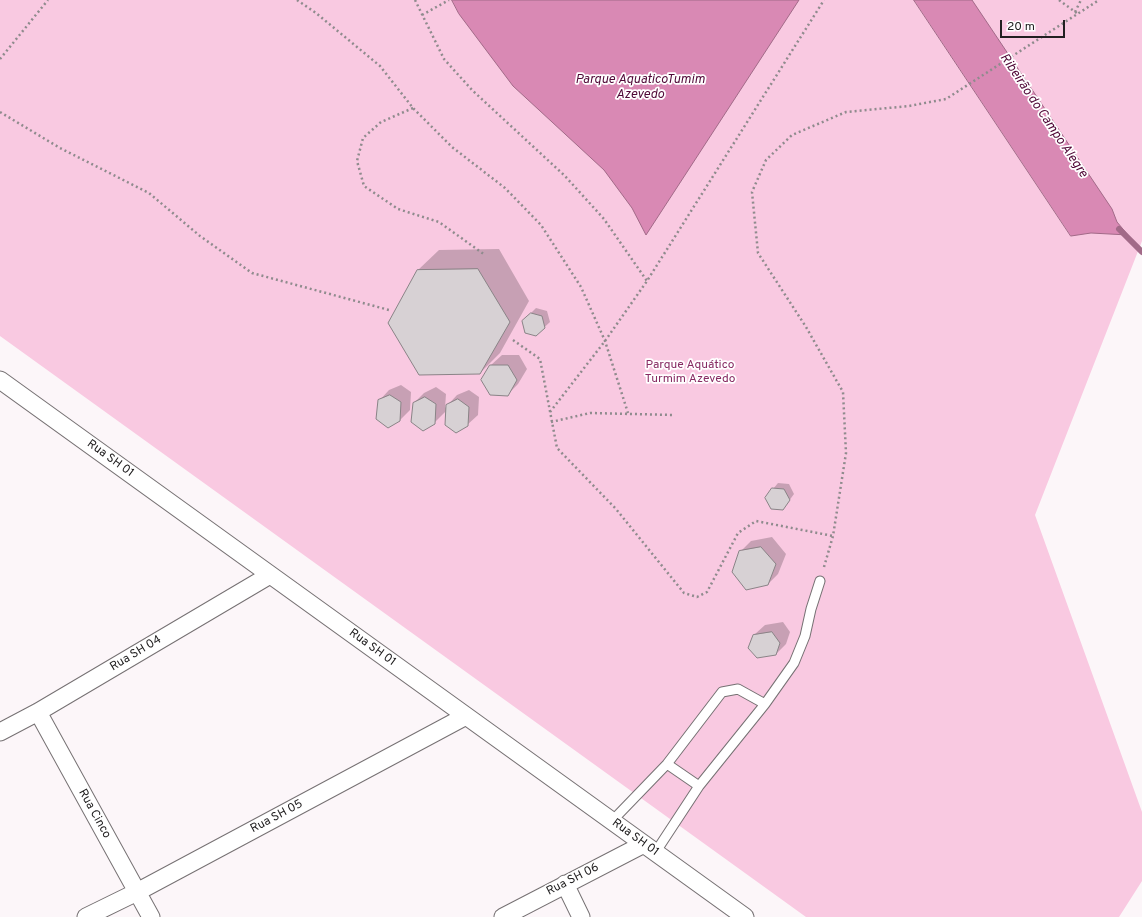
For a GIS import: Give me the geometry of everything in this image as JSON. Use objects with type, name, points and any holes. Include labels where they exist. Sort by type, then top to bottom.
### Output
[{"type":"street","name":"Rua SH 01","points":[[0,380],[745,917]]},
{"type":"street","name":"Rua SH 04","points":[[0,732],[38,712],[270,575]]},
{"type":"street","name":"Rua Cinco","points":[[38,712],[151,917]]},
{"type":"street","name":"Rua SH 05","points":[[86,917],[137,892],[466,716]]},
{"type":"street","name":"Rua SH 06","points":[[503,917],[565,884],[650,848]]},
{"type":"street","points":[[565,884],[581,917]]},
{"type":"lane","points":[[650,848],[765,704],[794,663],[805,636],[811,609],[820,581]]},
{"type":"lane","points":[[612,821],[667,764],[722,692],[738,689],[765,704]]},
{"type":"lane","points":[[667,764],[699,786]]},
{"type":"path","points":[[0,59],[48,0]]},
{"type":"path","points":[[297,0],[316,12],[380,66],[413,108],[452,147],[505,188],[542,224],[581,287],[605,341],[628,413]]},
{"type":"path","points":[[415,0],[444,59],[472,90],[565,176],[604,219],[647,281]]},
{"type":"path","points":[[422,14],[449,0]]},
{"type":"path","points":[[550,412],[605,341],[647,281],[824,0]]},
{"type":"path","points":[[1060,0],[1077,13]]},
{"type":"path","points":[[1077,13],[1081,0]]},
{"type":"path","points":[[820,581],[832,536],[846,453],[844,392],[806,327],[758,253],[752,192],[766,160],[792,135],[846,112],[909,106],[946,99],[1077,13],[1100,0]]},
{"type":"path","points":[[413,108],[381,122],[363,138],[357,161],[364,186],[398,209],[439,222],[485,255]]},
{"type":"path","points":[[0,112],[60,148],[149,193],[200,236],[252,273],[389,310]]},
{"type":"path","points":[[513,340],[540,359],[557,448],[616,509],[684,593],[697,598],[708,592],[738,533],[756,522],[832,536]]},
{"type":"path","points":[[551,422],[590,413],[674,415]]},
{"type":"green space","name":"Parque Aquático Turmim Azevedo","points":[[0,0],[1142,0],[1142,241],[1035,515],[1142,812],[1142,881],[1119,917],[806,917],[0,336]]},
{"type":"water","name":"Parque AquaticoTumim Azevedo","points":[[452,0],[799,0],[646,235],[632,208],[604,170],[513,86],[459,14]]},
{"type":"water","points":[[914,0],[972,0],[1112,209],[1117,222],[1128,235],[1091,233],[1071,236]]},
{"type":"building","points":[[478,269],[510,322],[480,374],[419,375],[388,323],[417,270]]},
{"type":"building","points":[[531,313],[542,316],[545,328],[536,336],[525,333],[522,321]]},
{"type":"building","points":[[490,365],[508,365],[517,380],[508,396],[490,395],[481,380]]},
{"type":"building","points":[[390,395],[401,402],[400,421],[388,428],[376,419],[378,400]]},
{"type":"building","points":[[425,397],[436,404],[435,424],[423,431],[411,422],[413,403]]},
{"type":"building","points":[[458,399],[469,407],[468,426],[456,433],[445,425],[446,405]]},
{"type":"building","points":[[772,488],[784,489],[790,500],[783,510],[771,509],[765,498]]},
{"type":"building","points":[[761,547],[776,564],[768,585],[746,590],[732,572],[739,551]]},
{"type":"building","points":[[772,632],[780,643],[776,655],[757,658],[748,648],[753,635]]},
{"type":"waterway","name":"Ribeirão do Campo Alegre","points":[[1119,229],[1142,252]]}]
